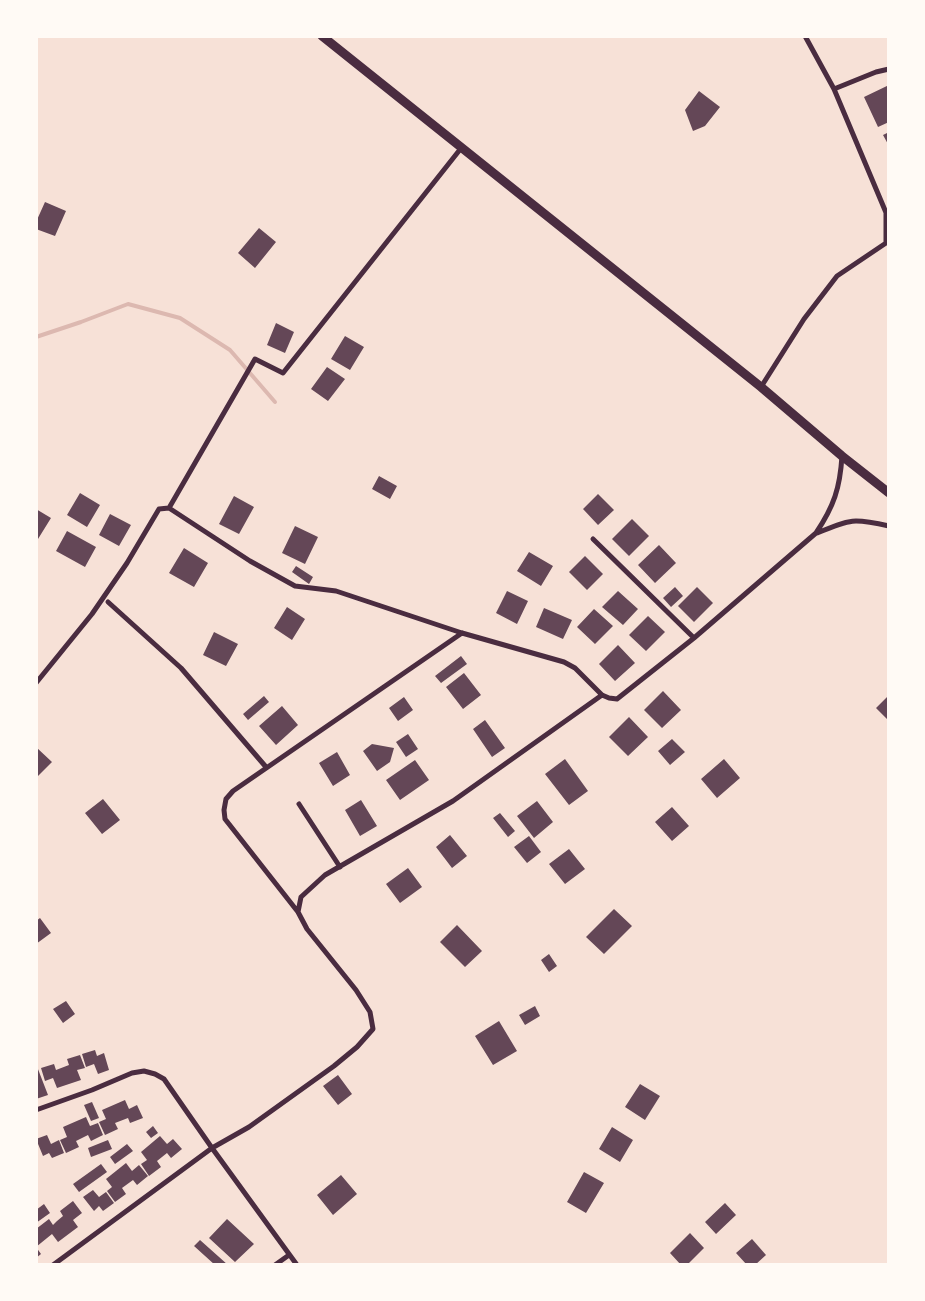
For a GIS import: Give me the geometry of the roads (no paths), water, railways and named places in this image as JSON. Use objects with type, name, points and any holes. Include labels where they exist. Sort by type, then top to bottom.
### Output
[{"type":"main road","points":[[322,36],[761,387],[889,493]]},
{"type":"street","points":[[805,36],[834,89],[889,220]]},
{"type":"street","points":[[834,89],[876,72],[889,69]]},
{"type":"street","points":[[169,508],[255,359],[283,373],[462,147]]},
{"type":"street","points":[[761,387],[804,319],[837,276],[886,243],[886,213]]},
{"type":"street","points":[[36,683],[92,614],[128,562],[159,509],[169,508],[250,561],[295,586],[336,592],[462,633],[564,662],[575,668],[602,695],[617,699],[694,638],[816,533],[829,514],[836,496],[841,479],[842,456]]},
{"type":"street","points":[[816,533],[852,520],[863,520],[889,526]]},
{"type":"street","points":[[593,539],[694,638]]},
{"type":"street","points":[[108,602],[181,668],[266,767]]},
{"type":"street","points":[[53,1265],[212,1148],[249,1127],[334,1066],[357,1047],[373,1029],[370,1012],[356,990],[307,929],[298,912],[225,819],[226,799],[232,791],[266,767],[462,633]]},
{"type":"street","points":[[298,912],[301,897],[325,875],[453,801],[602,695]]},
{"type":"street","points":[[299,804],[340,867]]},
{"type":"street","points":[[36,1110],[132,1073],[144,1071],[164,1079],[297,1265]]},
{"type":"street","points":[[275,1265],[289,1255]]},
{"type":"waterway","points":[[36,337],[128,304],[180,318],[230,350],[275,402]]}]
